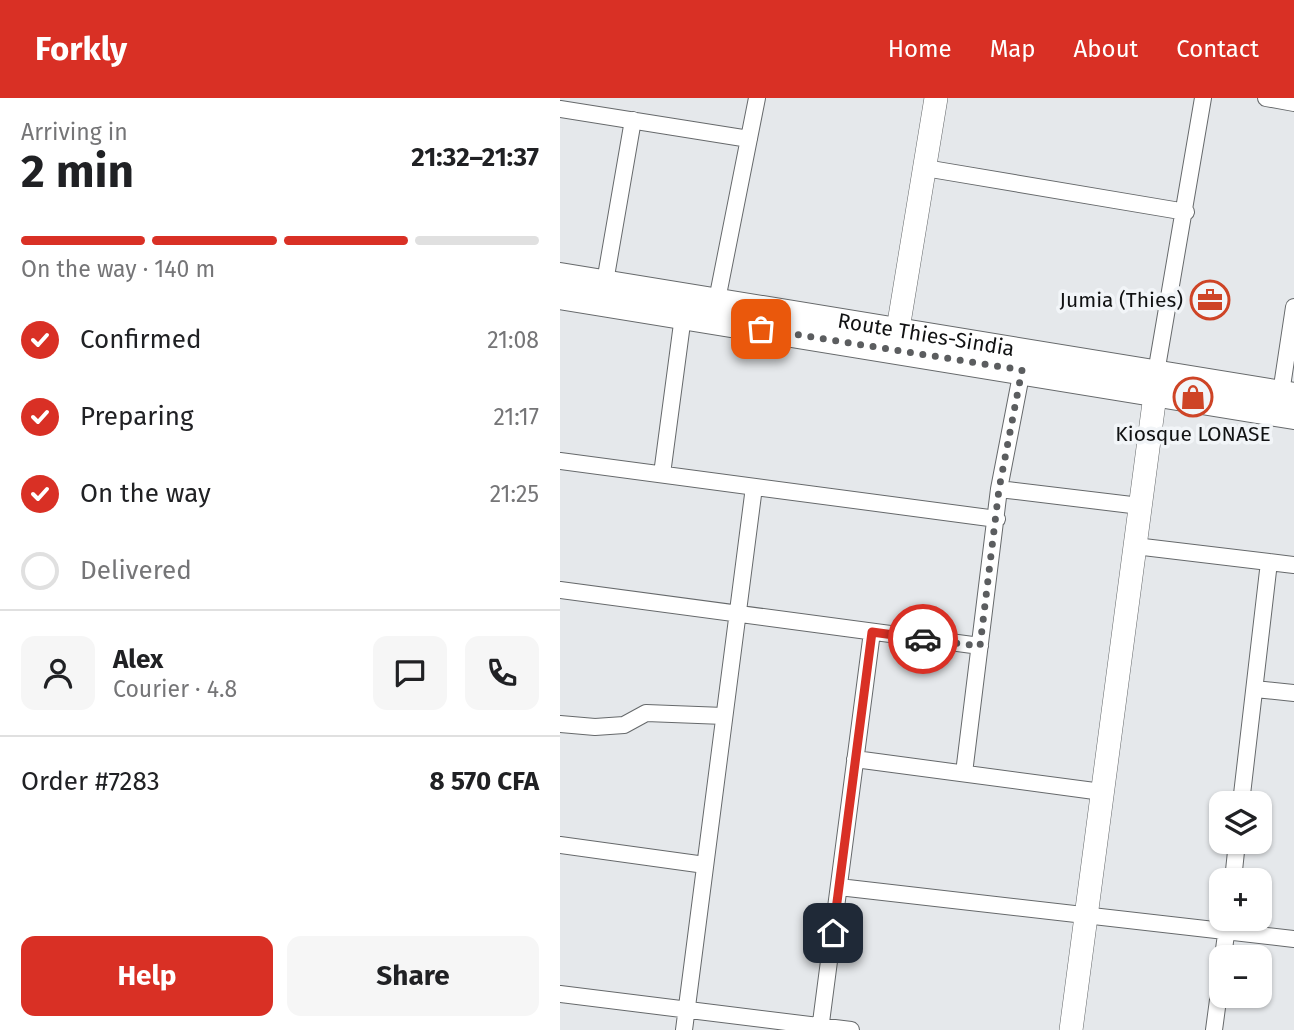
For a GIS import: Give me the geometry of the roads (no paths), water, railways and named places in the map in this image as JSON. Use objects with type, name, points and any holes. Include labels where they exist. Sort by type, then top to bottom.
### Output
[{"type":"main road","name":"Route Thies-Sindia","points":[[560,275],[898,329],[1156,384],[1294,417]]},
{"type":"main road","name":"Route Thies-Sindia","points":[[560,297],[1022,370],[1287,394]]},
{"type":"street","points":[[717,300],[757,98]]},
{"type":"street","points":[[898,329],[936,98]]},
{"type":"street","points":[[1071,1030],[1156,384],[1203,98]]},
{"type":"street","points":[[1266,98],[1294,103]]},
{"type":"street","points":[[560,109],[750,139]]},
{"type":"street","points":[[605,282],[633,120]]},
{"type":"street","points":[[925,169],[1186,212]]},
{"type":"street","points":[[1287,394],[1294,307]]},
{"type":"street","points":[[662,474],[683,316]]},
{"type":"street","points":[[964,773],[999,489],[1022,370]]},
{"type":"street","points":[[560,461],[997,519]]},
{"type":"street","points":[[684,1030],[754,487]]},
{"type":"street","points":[[999,489],[1140,506]]},
{"type":"street","points":[[1135,547],[1294,565]]},
{"type":"street","points":[[1242,791],[1269,562]]},
{"type":"street","points":[[560,590],[980,646]]},
{"type":"street","points":[[820,1028],[872,632]]},
{"type":"street","points":[[1255,689],[1294,693]]},
{"type":"street","points":[[560,724],[595,727],[624,725],[646,713],[724,716]]},
{"type":"street","points":[[855,759],[1102,792]]},
{"type":"street","points":[[560,845],[705,865]]},
{"type":"street","points":[[839,887],[1085,915],[1209,924]]},
{"type":"street","points":[[1256,931],[1294,939]]},
{"type":"street","points":[[560,994],[851,1030]]},
{"type":"street","points":[[1213,1030],[1216,1008]]},
{"type":"place","name":"Jumia (Thies)","points":[[1210,300]]},
{"type":"place","name":"Kiosque LONASE","points":[[1193,397]]}]
